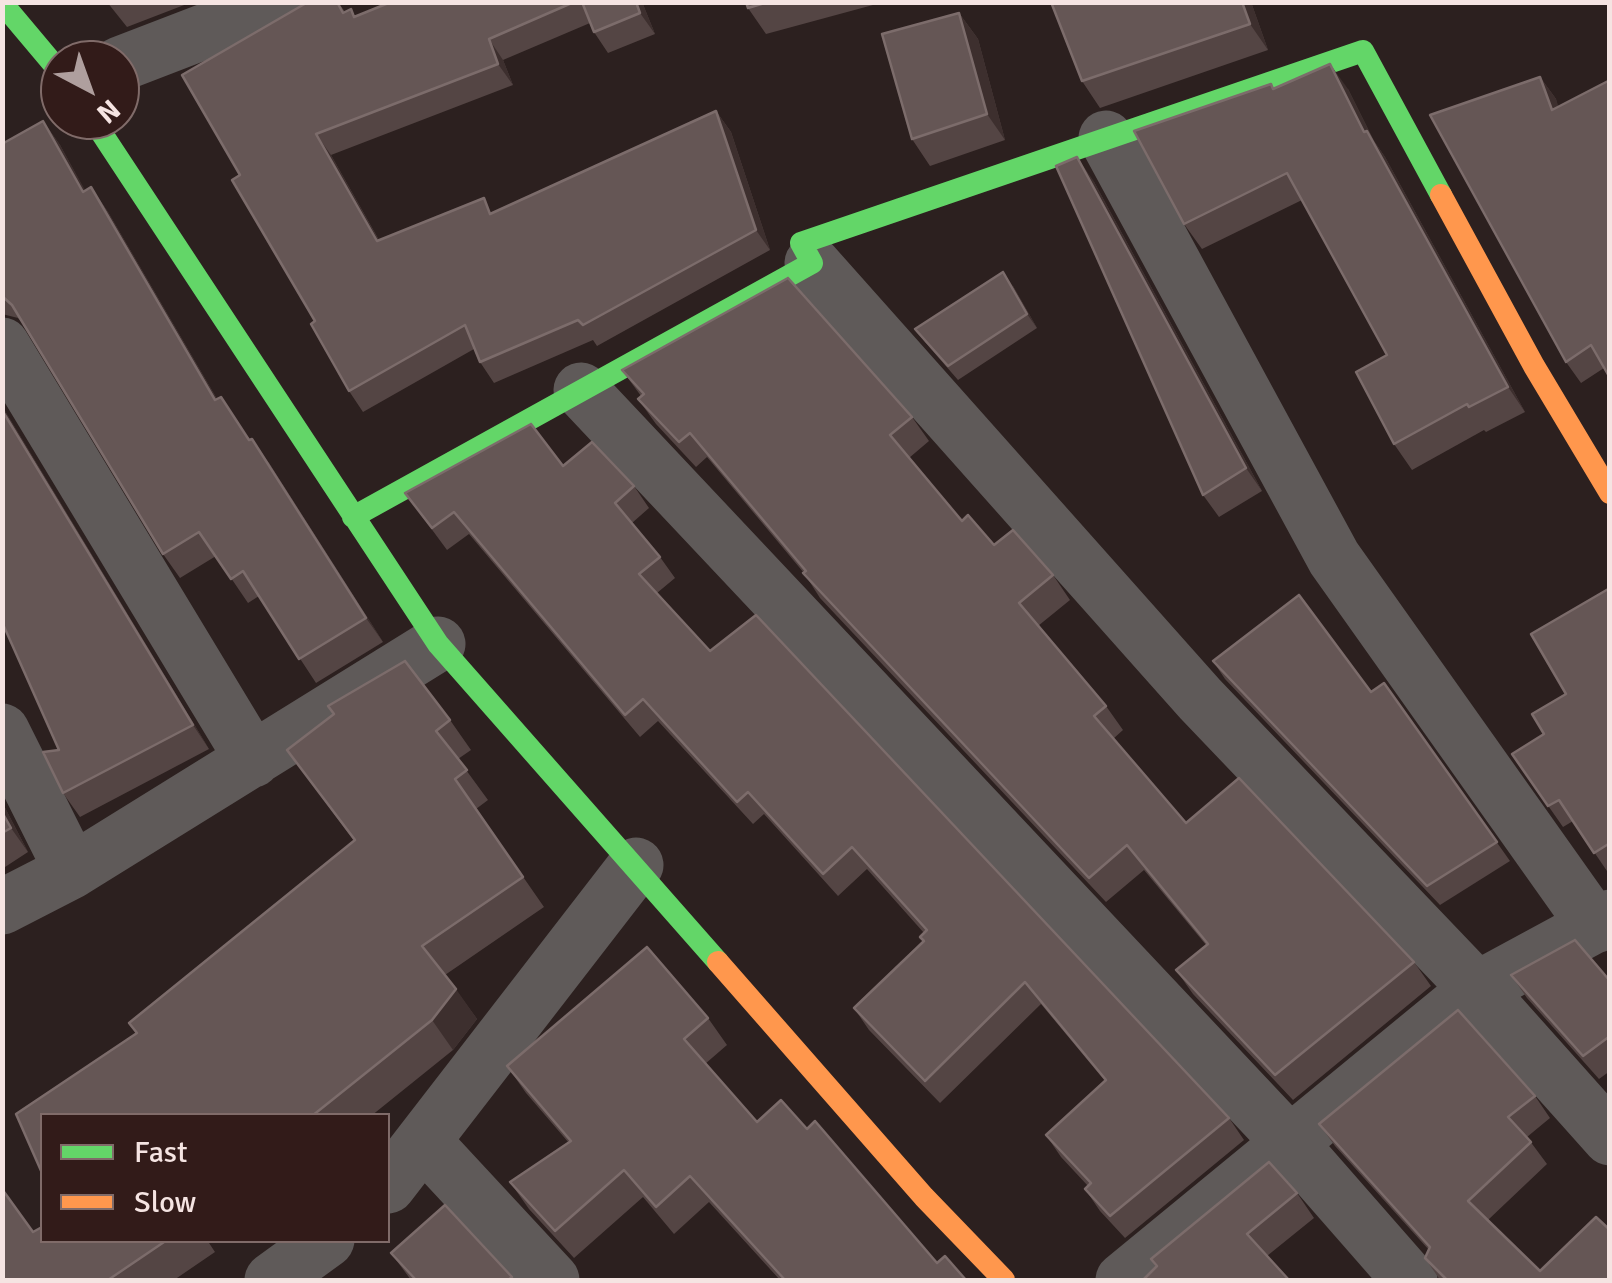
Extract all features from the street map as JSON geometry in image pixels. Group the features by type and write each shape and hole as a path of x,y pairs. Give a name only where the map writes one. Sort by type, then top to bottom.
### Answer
{"street":[{"path":"140,56 281,2"},
{"path":"2,3 40,48"},
{"path":"1610,493 1534,366 1363,50 801,243 812,263 1200,699 1477,989 1610,1138"},
{"path":"1106,138 1334,558 1602,922 1477,989 1123,1280"},
{"path":"106,140 438,644 924,1196 1004,1280"},
{"path":"353,517 812,263"},
{"path":"2,346 253,760"},
{"path":"581,390 1290,1143 1410,1280"},
{"path":"2,907 72,871 438,644"},
{"path":"2,731 72,871"},
{"path":"390,1183 636,865"},
{"path":"422,1141 552,1280"},
{"path":"272,1280 324,1243"}],"building":[{"path":"308,2 337,2 343,13 351,9 354,17 391,2 574,2 489,39 498,64 316,134 377,241 484,198 490,214 716,111 756,230 583,325 578,320 480,362 465,325 349,391 311,324 315,321 232,180 240,175 182,75"},
{"path":"582,2 636,2 640,13 594,32"},
{"path":"746,2 768,2 748,8"},
{"path":"1051,2 1242,2 1250,24 1082,81"},
{"path":"959,13 987,114 912,139 882,34"},
{"path":"1330,64 1364,132 1367,131 1508,387 1469,407 1467,404 1394,444 1356,372 1387,355 1287,173 1184,224 1134,131 1271,84 1273,89"},
{"path":"1540,77 1552,110 1610,80 1610,378 1591,345 1566,362 1430,115"},
{"path":"40,123 40,140 54,140 83,192 91,187 215,400 221,397 249,440 252,439 366,618 299,659 243,571 231,579 199,532 163,554 12,305 2,296 2,144"},
{"path":"1077,157 1246,468 1203,495 1056,166"},
{"path":"1003,272 1027,314 948,366 915,329"},
{"path":"788,278 912,417 890,435 962,521 968,515 994,545 1013,530 1053,575 1019,603 1106,706 1094,716 1186,823 1239,778 1414,962 1275,1075 1176,970 1208,944 1127,845 1089,878 803,573 806,571 690,433 679,442 638,399 644,394 622,370"},
{"path":"2,410 193,725 63,793 43,752 59,750 2,622"},
{"path":"531,424 563,466 592,442 634,486 615,503 660,557 639,574 710,651 756,615 1229,1118 1110,1216 1085,1189 1091,1183 1046,1135 1106,1080 1025,982 925,1081 854,1008 924,941 920,937 927,930 852,847 823,874 748,792 737,802 643,699 625,715 454,512 432,528 405,493"},
{"path":"1610,588 1610,843 1594,853 1559,800 1548,806 1512,754 1544,734 1532,714 1566,694 1531,634"},
{"path":"1299,595 1371,692 1384,683 1497,842 1427,886 1213,661"},
{"path":"405,661 450,720 436,731 467,770 455,779 523,877 422,946 456,989 432,1020 316,1113 40,1113 40,1168 16,1114 137,1033 129,1023 355,840 287,750 334,714 328,706"},
{"path":"2,812 11,828 2,833"},
{"path":"1575,940 1610,981 1610,1036 1583,1056 1511,975"},
{"path":"647,947 708,1018 684,1039 757,1122 781,1100 807,1129 815,1121 937,1263 945,1256 966,1280 785,1280 690,1176 656,1207 624,1170 555,1231 510,1182 571,1141 507,1066"},
{"path":"1458,1010 1535,1096 1508,1117 1531,1142 1468,1201 1540,1271 1596,1217 1610,1230 1610,1280 1447,1280 1425,1258 1430,1247 1319,1124"},
{"path":"1269,1162 1297,1193 1247,1234 1289,1280 1143,1280 1157,1266 1151,1259"},
{"path":"2,1189 33,1232 40,1228 40,1243 163,1243 108,1280 2,1280"},
{"path":"445,1205 512,1277 416,1280 391,1253"}],"traffic: fast":[{"path":"2,3 40,48"},
{"path":"353,517 812,263 801,243 1363,51 1441,195"},
{"path":"106,140 438,644 718,962"}],"traffic: slow":[{"path":"1441,195 1534,366 1610,493"},
{"path":"718,962 924,1197 1004,1280"}]}
